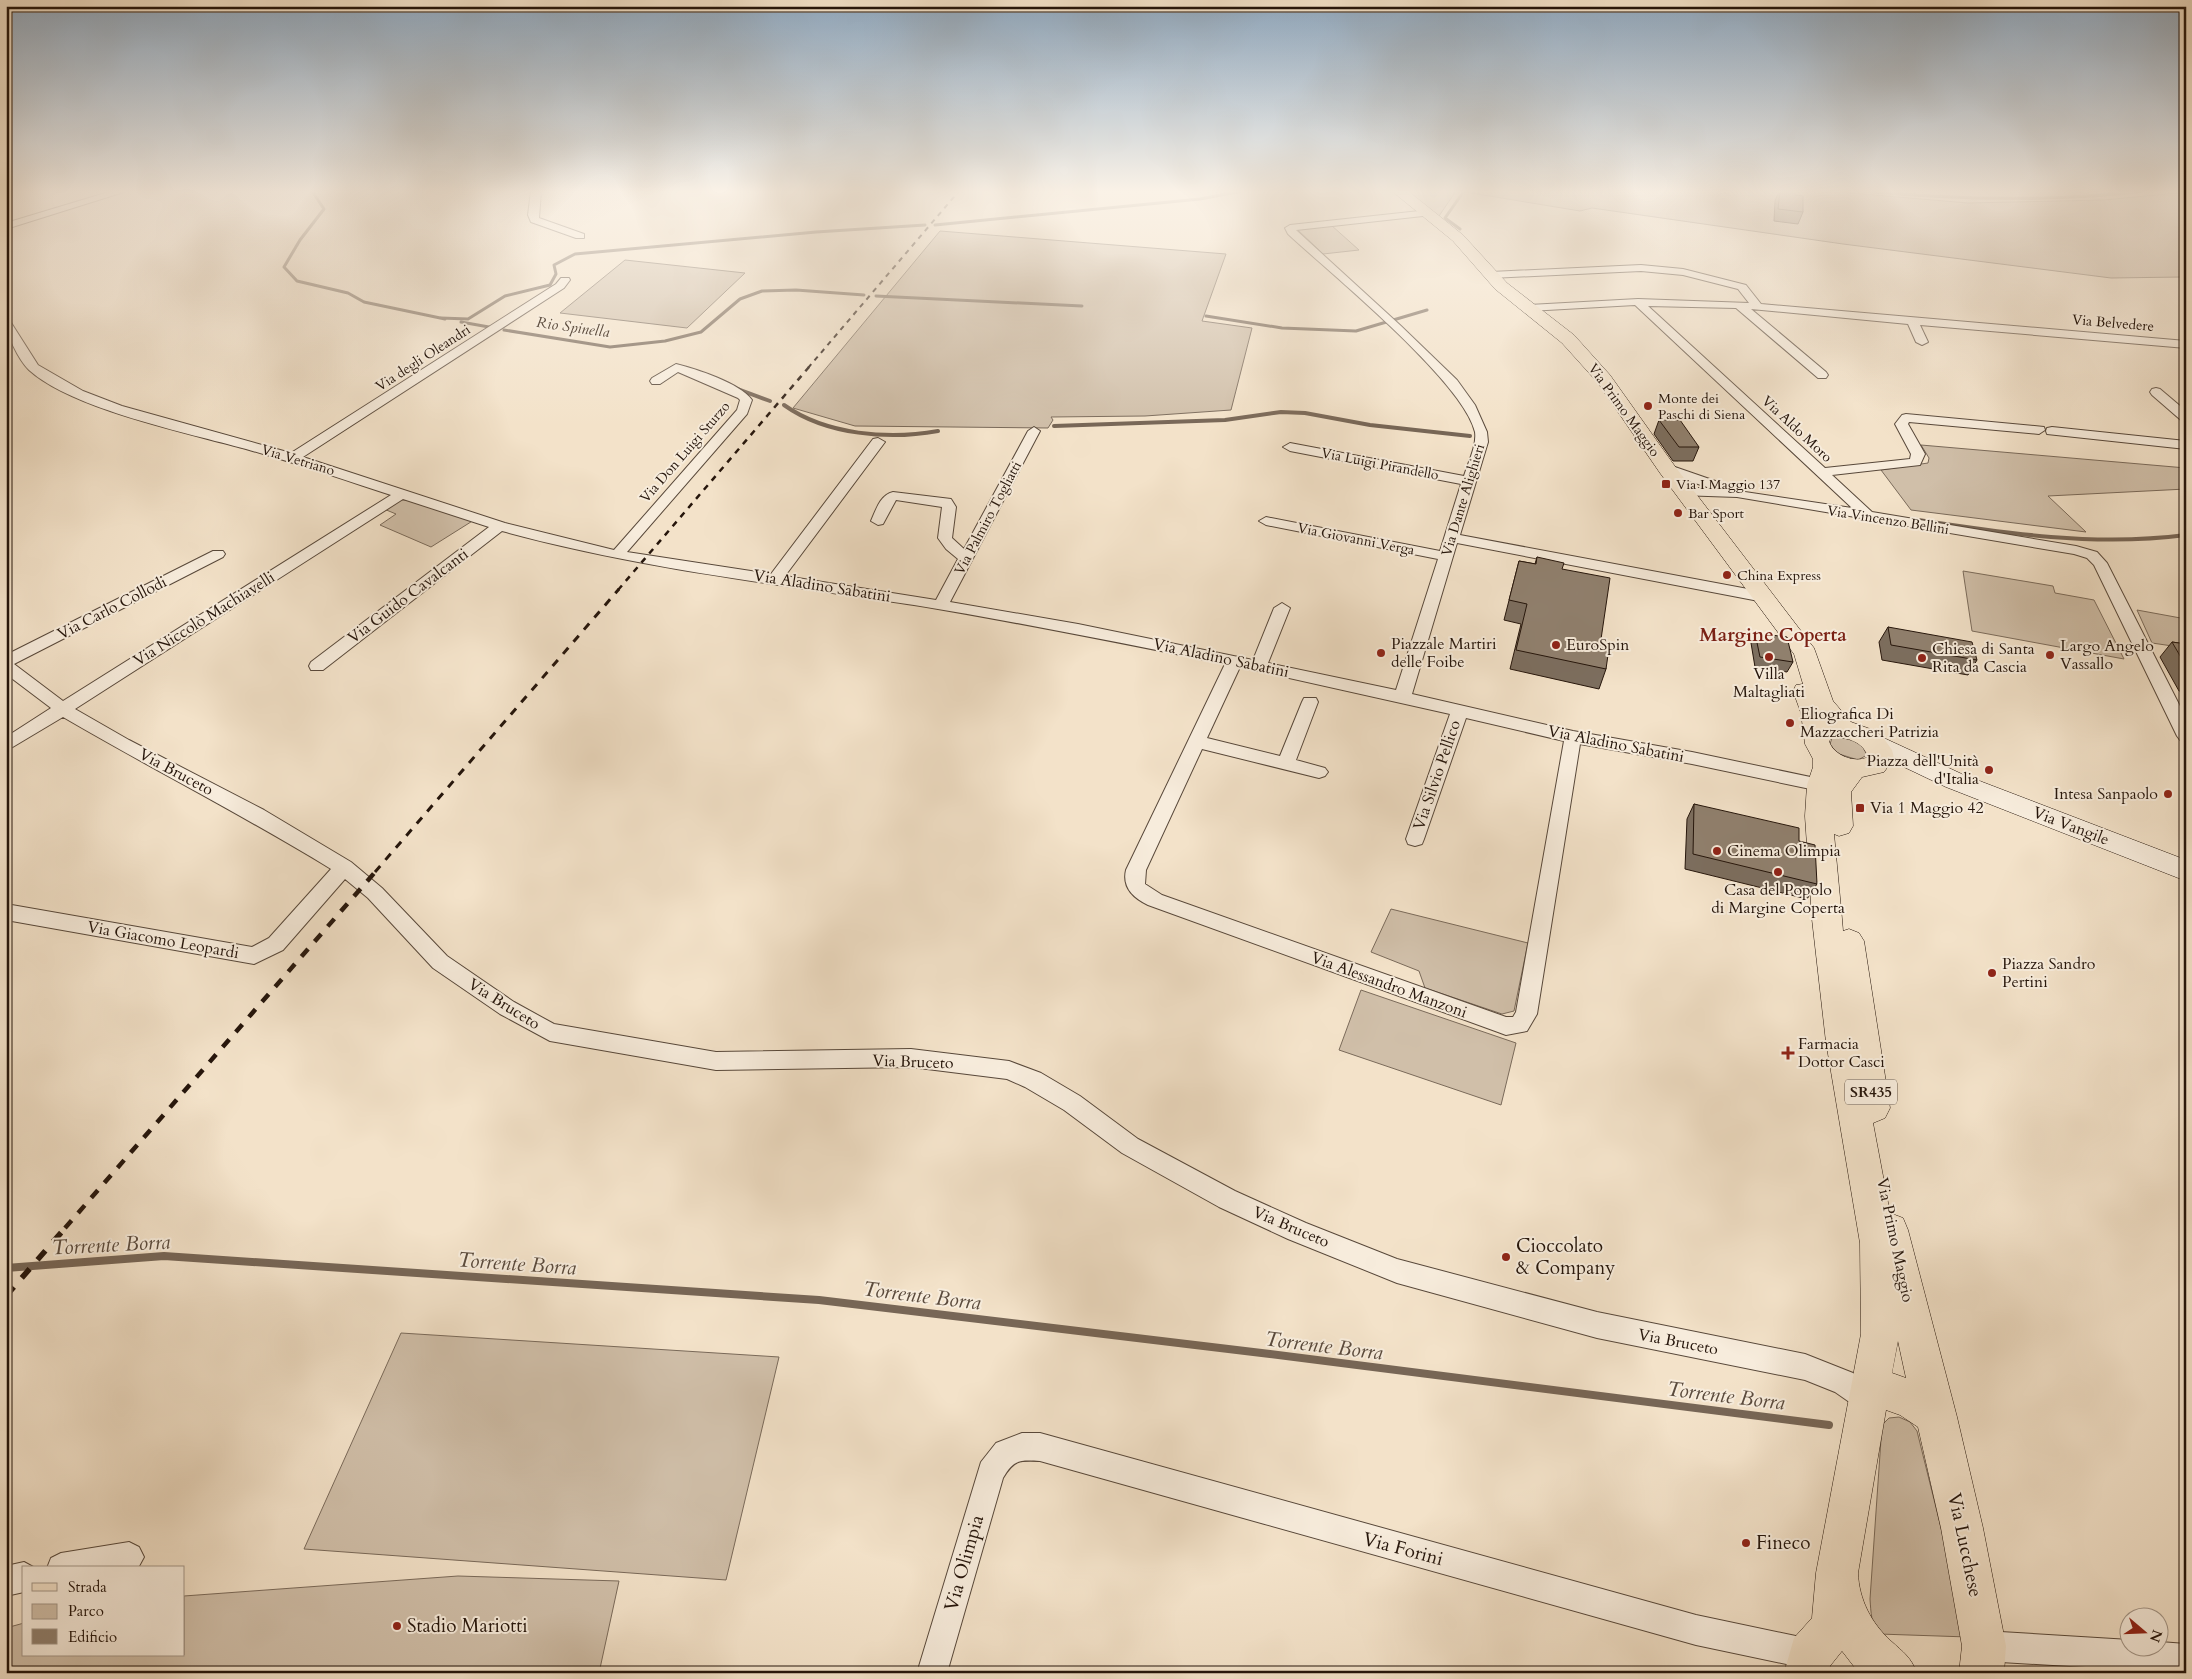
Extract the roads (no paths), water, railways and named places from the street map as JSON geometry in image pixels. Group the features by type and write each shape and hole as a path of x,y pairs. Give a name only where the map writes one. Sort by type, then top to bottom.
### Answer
{"main road":[{"name":"Via Primo Maggio","path":"1486,269 1508,292 1568,339 1593,366 1667,469 1808,657 1821,704 1842,728"},
{"name":"SR435","path":"1794,639 1793,652 1813,713 1821,759"},
{"path":"1862,768 1821,759 1828,729 1842,728 1857,732 1873,742"},
{"name":"SR435","path":"1862,768 1879,763 1881,758 1879,749 1873,742"},
{"name":"Via Primo Maggio","path":"1821,759 1819,816 1827,918 1842,1042 1878,1243 1881,1302 1880,1334 1869,1393"},
{"name":"Via Primo Maggio","path":"1862,768 1841,785 1837,800 1849,948 1873,1106 1883,1200 1937,1417"},
{"path":"1808,1664 1830,1632 1838,1593 1837,1573 1869,1393 1888,1390 1920,1403 1937,1417"},
{"name":"Via Lucchese","path":"1937,1417 1962,1528 1983,1659"},
{"path":"1838,1593 1854,1634 1881,1663 1895,1673"}],"street":[{"name":"Via Dante Alighieri","path":"1334,269 1453,382 1465,399 1481,432 1481,442 1470,481 1403,696"},
{"path":"1491,275 1613,269"},
{"path":"1656,269 1683,272 1742,287 1757,306"},
{"name":"Via degli Oleandri","path":"293,458 511,319 560,286 565,280"},
{"name":"Via Belvedere","path":"1528,308 1638,302 1757,306 2186,345"},
{"name":"Via Aldo Moro","path":"1638,302 1870,517"},
{"path":"1739,305 1822,375"},
{"path":"1912,320 1922,342"},
{"name":"Via Vetriano","path":"6,323 33,367 52,380 79,394 118,409 293,458 500,526 617,555"},
{"name":"Via Don Luigi Sturzo","path":"617,555 743,411 746,400 742,396 696,374 676,368 656,381"},
{"path":"2156,392 2186,418"},
{"path":"1821,472 1916,462 1918,454 1901,424 1906,418 2186,445"},
{"name":"Via Palmiro Togliatti","path":"941,605 1034,431"},
{"path":"775,579 878,442"},
{"name":"Via Luigi Pirandello","path":"1290,447 1470,481"},
{"path":"1667,469 1737,493"},
{"name":"Via Vincenzo Bellini","path":"1684,492 1737,493 1870,517 2076,550 2092,555 2100,563 2186,736"},
{"name":"Via Niccolò Machiavelli","path":"6,745 401,494"},
{"path":"878,521 887,501 893,496 946,502 949,507 945,538 951,546 967,559"},
{"name":"Via Giovanni Verga","path":"1266,522 1446,556"},
{"name":"Via Guido Cavalcanti","path":"316,666 500,526"},
{"path":"1451,538 1764,597"},
{"name":"Via Carlo Collodi","path":"6,662 218,554"},
{"name":"Via Aladino Sabatini","path":"617,555 941,605 1235,660 1403,696 1573,737 1707,761 1821,759"},
{"path":"1259,666 1282,608"},
{"name":"Via Alessandro Manzoni","path":"1235,660 1134,875 1134,882 1141,893 1491,1022 1513,1026 1523,1022 1526,1014 1573,737"},
{"name":"Via Bruceto","path":"6,666 63,709 123,744 257,815 344,867 376,893 399,921 440,962 507,1008 550,1032 716,1061 911,1058 1009,1070 1034,1080 1072,1103 1130,1146 1227,1199 1297,1231 1397,1271 1597,1325 1805,1367 1869,1393"},
{"path":"1286,764 1310,702"},
{"name":"Via Silvio Pellico","path":"1414,839 1460,710"},
{"path":"1196,742 1319,772"},
{"path":"1873,742 1955,781"},
{"path":"1862,768 1924,774 1955,781"},
{"name":"Via Vangile","path":"1955,781 2186,871"},
{"name":"Via Giacomo Leopardi","path":"6,912 254,956 276,944 344,867"},
{"name":"Via Forini","path":"1000,1454 1017,1445 1040,1447 1696,1630 1808,1664"},
{"name":"Via Olimpia","path":"932,1673 991,1472 1000,1454"},
{"path":"73,1566 129,1557"},
{"path":"6,1581 22,1577"},
{"path":"1983,1659 2186,1659"}],"waterway":[{"path":"286,269 297,281 348,293 364,302 445,319"},
{"path":"441,318 468,319 505,296 550,285 556,274 555,269"},
{"name":"Rio Spinella","path":"504,330 610,347 665,341 701,332 740,299 762,291 796,290 864,295"},
{"name":"Rio Spinella","path":"876,296 1082,306"},
{"name":"Rio Spinella","path":"1206,316 1282,328 1356,331 1427,310"},
{"path":"461,322 489,327"},
{"path":"735,388 770,401"},
{"path":"784,405 819,423 858,433 899,435 938,431"},
{"path":"1054,426 1225,420 1281,412 1305,413 1370,425 1470,436"},
{"path":"1912,519 2049,537 2083,539 2117,540 2186,535"},
{"name":"Torrente Borra","path":"6,1268 164,1256 819,1300 1270,1354 1829,1425"}],"railway":[{"path":"808,368 892,269"},
{"path":"618,590 809,367"},
{"path":"375,872 619,589"},
{"path":"65,1228 376,871"},
{"path":"6,1296 66,1227"}],"place":[{"name":"Monte dei Paschi di Siena","path":"1648,406"},
{"name":"Via I Maggio 137","path":"1666,484"},
{"name":"Bar Sport","path":"1678,513"},
{"name":"China Express","path":"1727,575"},
{"name":"EuroSpin","path":"1556,645"},
{"name":"Piazzale Martiri delle Foibe","path":"1381,653"},
{"name":"Largo Angelo Vassallo","path":"2050,655"},
{"name":"Villa Maltagliati","path":"1769,657"},
{"name":"Chiesa di Santa Rita da Cascia","path":"1922,658"},
{"name":"Eliografica Di Mazzaccheri Patrizia","path":"1790,723"},
{"name":"Piazza dell'Unità d'Italia","path":"1989,770"},
{"name":"Intesa Sanpaolo","path":"2168,794"},
{"name":"Via 1 Maggio 42","path":"1860,808"},
{"name":"Cinema Olimpia","path":"1717,851"},
{"name":"Casa del Popolo di Margine Coperta","path":"1778,872"},
{"name":"Piazza Sandro Pertini","path":"1992,973"},
{"name":"Farmacia Dottor Casci","path":"1788,1053"},
{"name":"Cioccolato & Company","path":"1506,1257"},
{"name":"Fineco","path":"1746,1543"},
{"name":"Stadio Mariotti","path":"397,1626"}],"district":[{"name":"Margine Coperta","path":"1773,635"}]}
